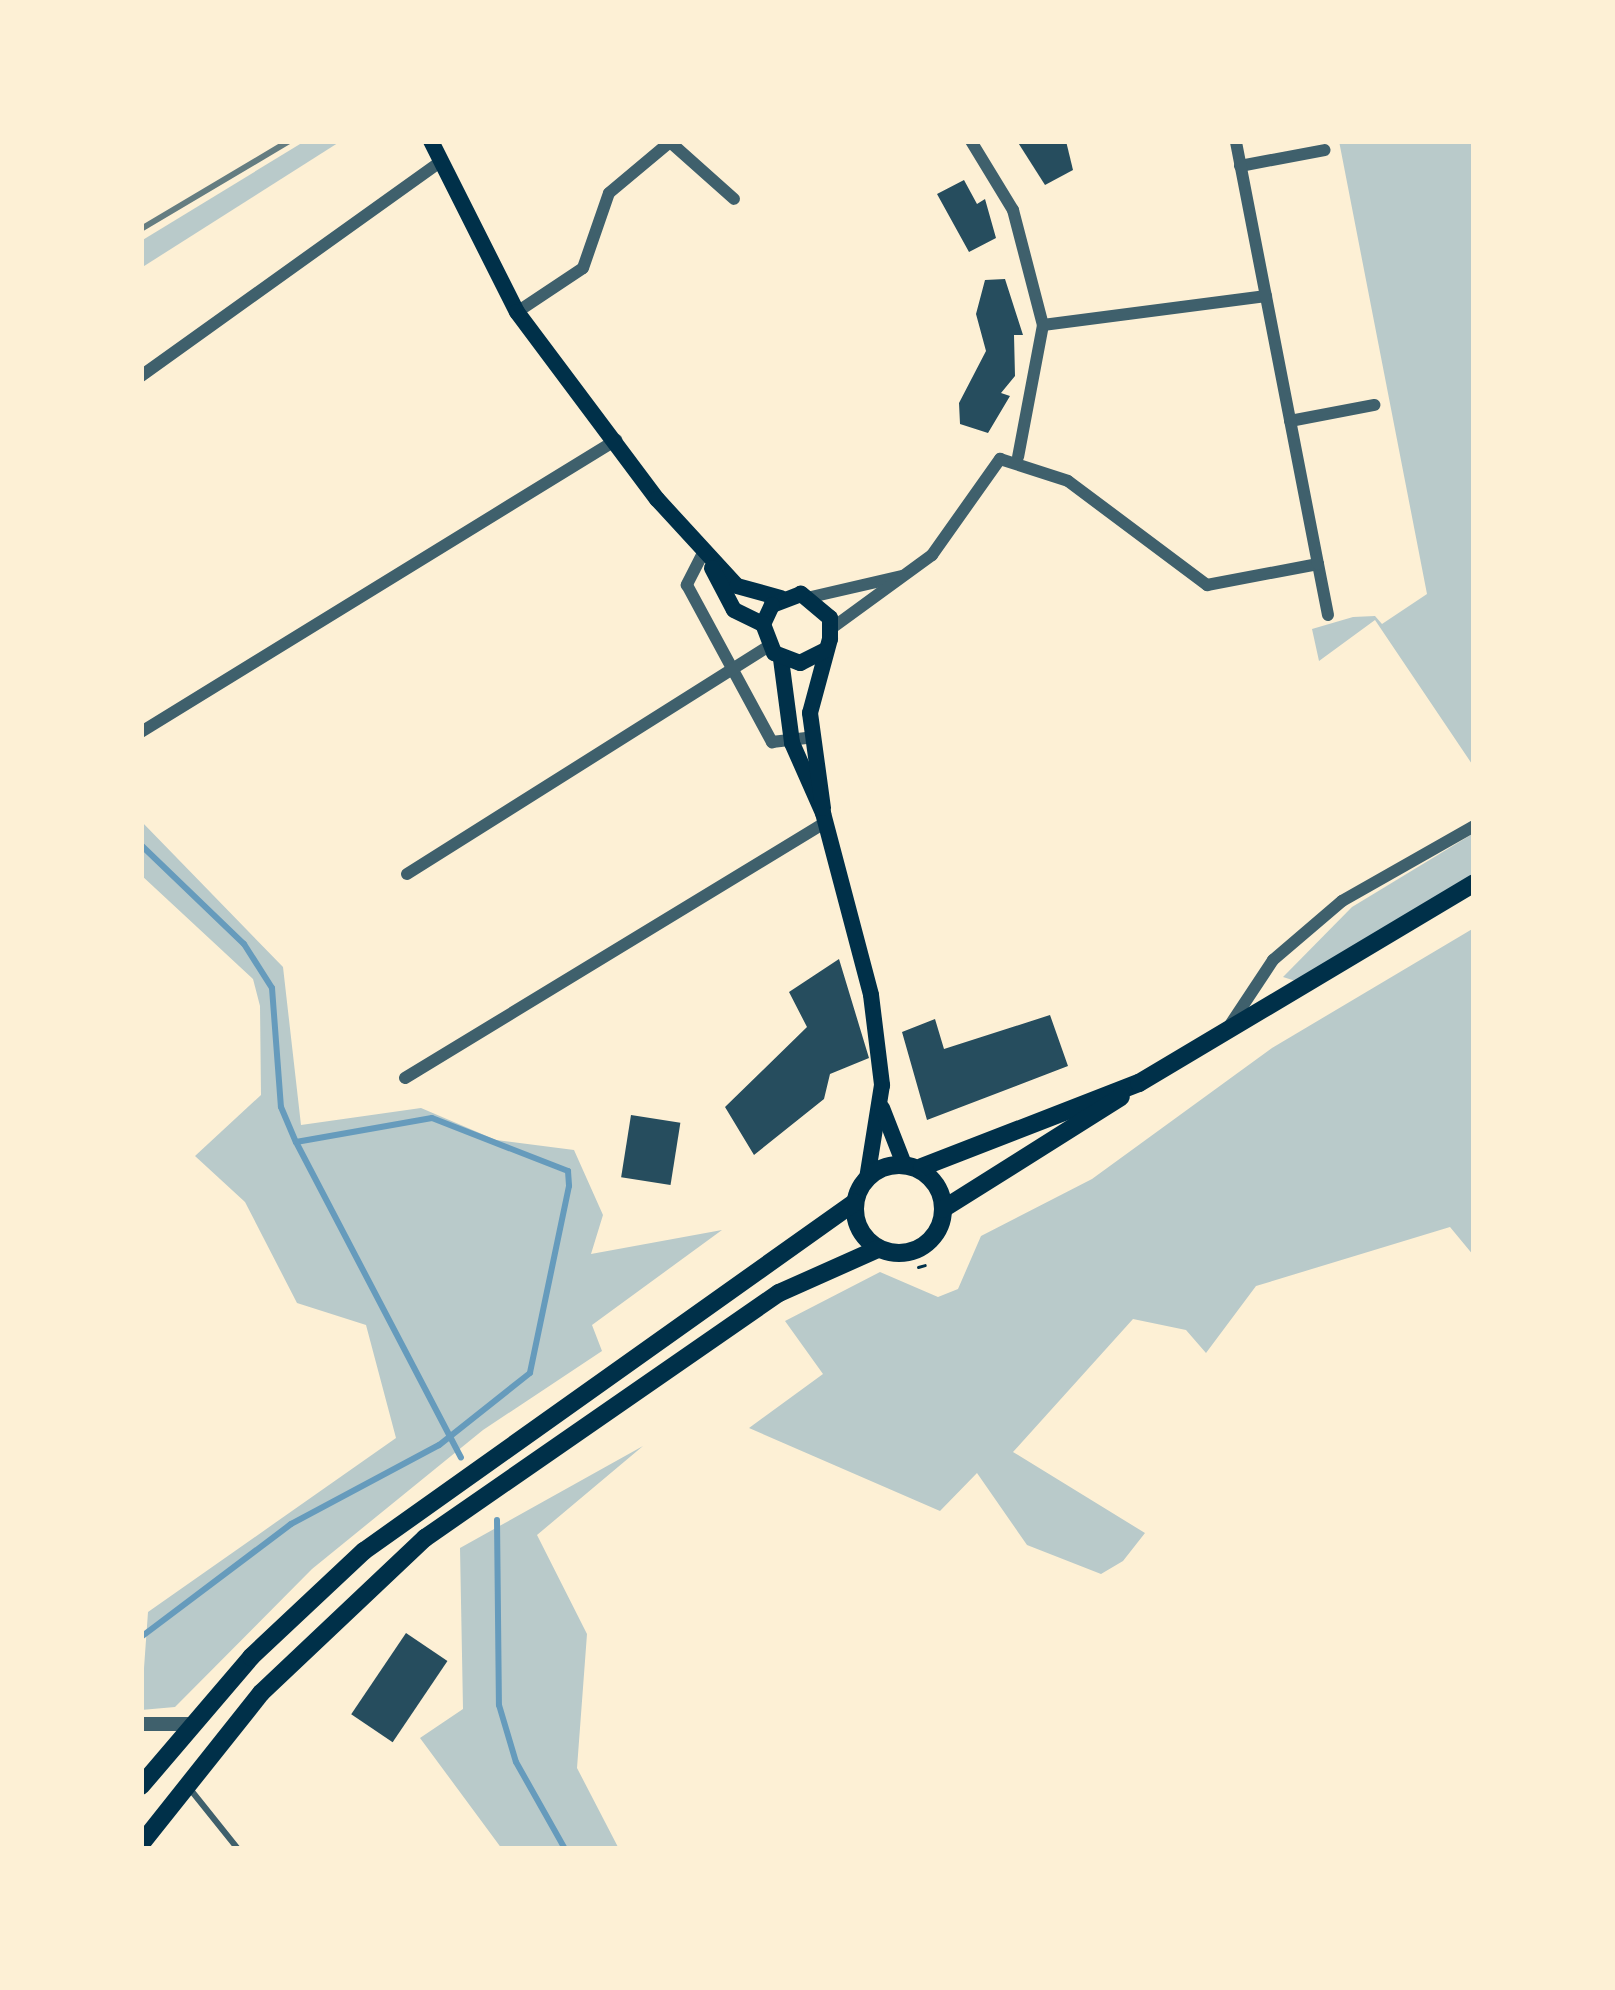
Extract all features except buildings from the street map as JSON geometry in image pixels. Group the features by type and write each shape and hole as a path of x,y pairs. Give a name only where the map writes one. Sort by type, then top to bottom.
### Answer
{"main road":[{"path":"431,141 517,312 706,557 734,610 764,624 775,653 792,742 825,817"},
{"path":"141,1786 190,1724 296,1613 434,1495 855,1202 867,1179 880,1102 872,995 825,817 815,737 832,628 811,597 757,597 706,557"},
{"path":"764,624 781,598"},
{"path":"775,653 825,650"},
{"path":"145,1835 183,1783 318,1634 491,1487 779,1293 878,1249 921,1247 943,1209 1139,1083 1474,883"},
{"path":"867,1179 1139,1083"},
{"path":"880,1102 913,1166 943,1209"},
{"path":"855,1202 878,1249"}],"street":[{"path":"517,312 583,268 609,193 669,141 734,199"},
{"path":"970,141 1013,210 1043,325 1018,457"},
{"path":"1236,141 1328,615"},
{"path":"1240,166 1325,150"},
{"path":"141,376 440,162"},
{"path":"1043,325 1266,296"},
{"path":"1290,421 1374,405"},
{"path":"141,732 616,440"},
{"path":"832,628 914,572 1000,459 1018,457 1068,481 1208,585 1318,564"},
{"path":"706,557 687,584 772,742 815,737"},
{"path":"811,597 914,572"},
{"path":"407,874 735,670 775,653"},
{"path":"405,1078 825,817"},
{"path":"1228,1032 1249,987 1303,933 1474,826"},
{"path":"142,1724 190,1724"}],"lane":[{"path":"183,1783 238,1849"}],"path":[{"path":"918,1267 925,1265"}],"shaded area":[{"path":"305,141 341,141 141,268 141,241"},
{"path":"1339,141 1474,141 1474,767 1375,620 1319,661 1312,629 1353,617 1375,616 1382,624 1427,594"},
{"path":"141,821 283,967 301,1125 421,1108 496,1140 574,1150 603,1215 591,1254 722,1230 592,1325 602,1351 483,1430 312,1569 175,1707 141,1710 148,1612 396,1438 366,1325 297,1303 245,1202 195,1156 261,1095 260,1006 253,979 141,875"},
{"path":"1474,833 1474,877 1302,983 1283,977 1352,907"},
{"path":"1474,928 1474,1256 1450,1227 1256,1286 1206,1353 1186,1330 1133,1319 1013,1452 1145,1533 1123,1561 1101,1574 1027,1545 977,1473 940,1511 749,1428 823,1374 785,1321 880,1272 938,1297 958,1289 981,1236 1092,1179 1272,1048"},
{"path":"643,1446 537,1535 587,1634 577,1768 619,1849 502,1849 420,1738 463,1709 460,1548"}],"waterway":[{"path":"141,845 244,944 272,988 281,1107 296,1142 432,1118 568,1171 569,1186 530,1373 439,1445 291,1524 141,1637"},
{"path":"296,1142 461,1457"},
{"path":"497,1520 499,1705 516,1762 565,1849"}],"railway":[{"path":"141,229 289,141"}]}
